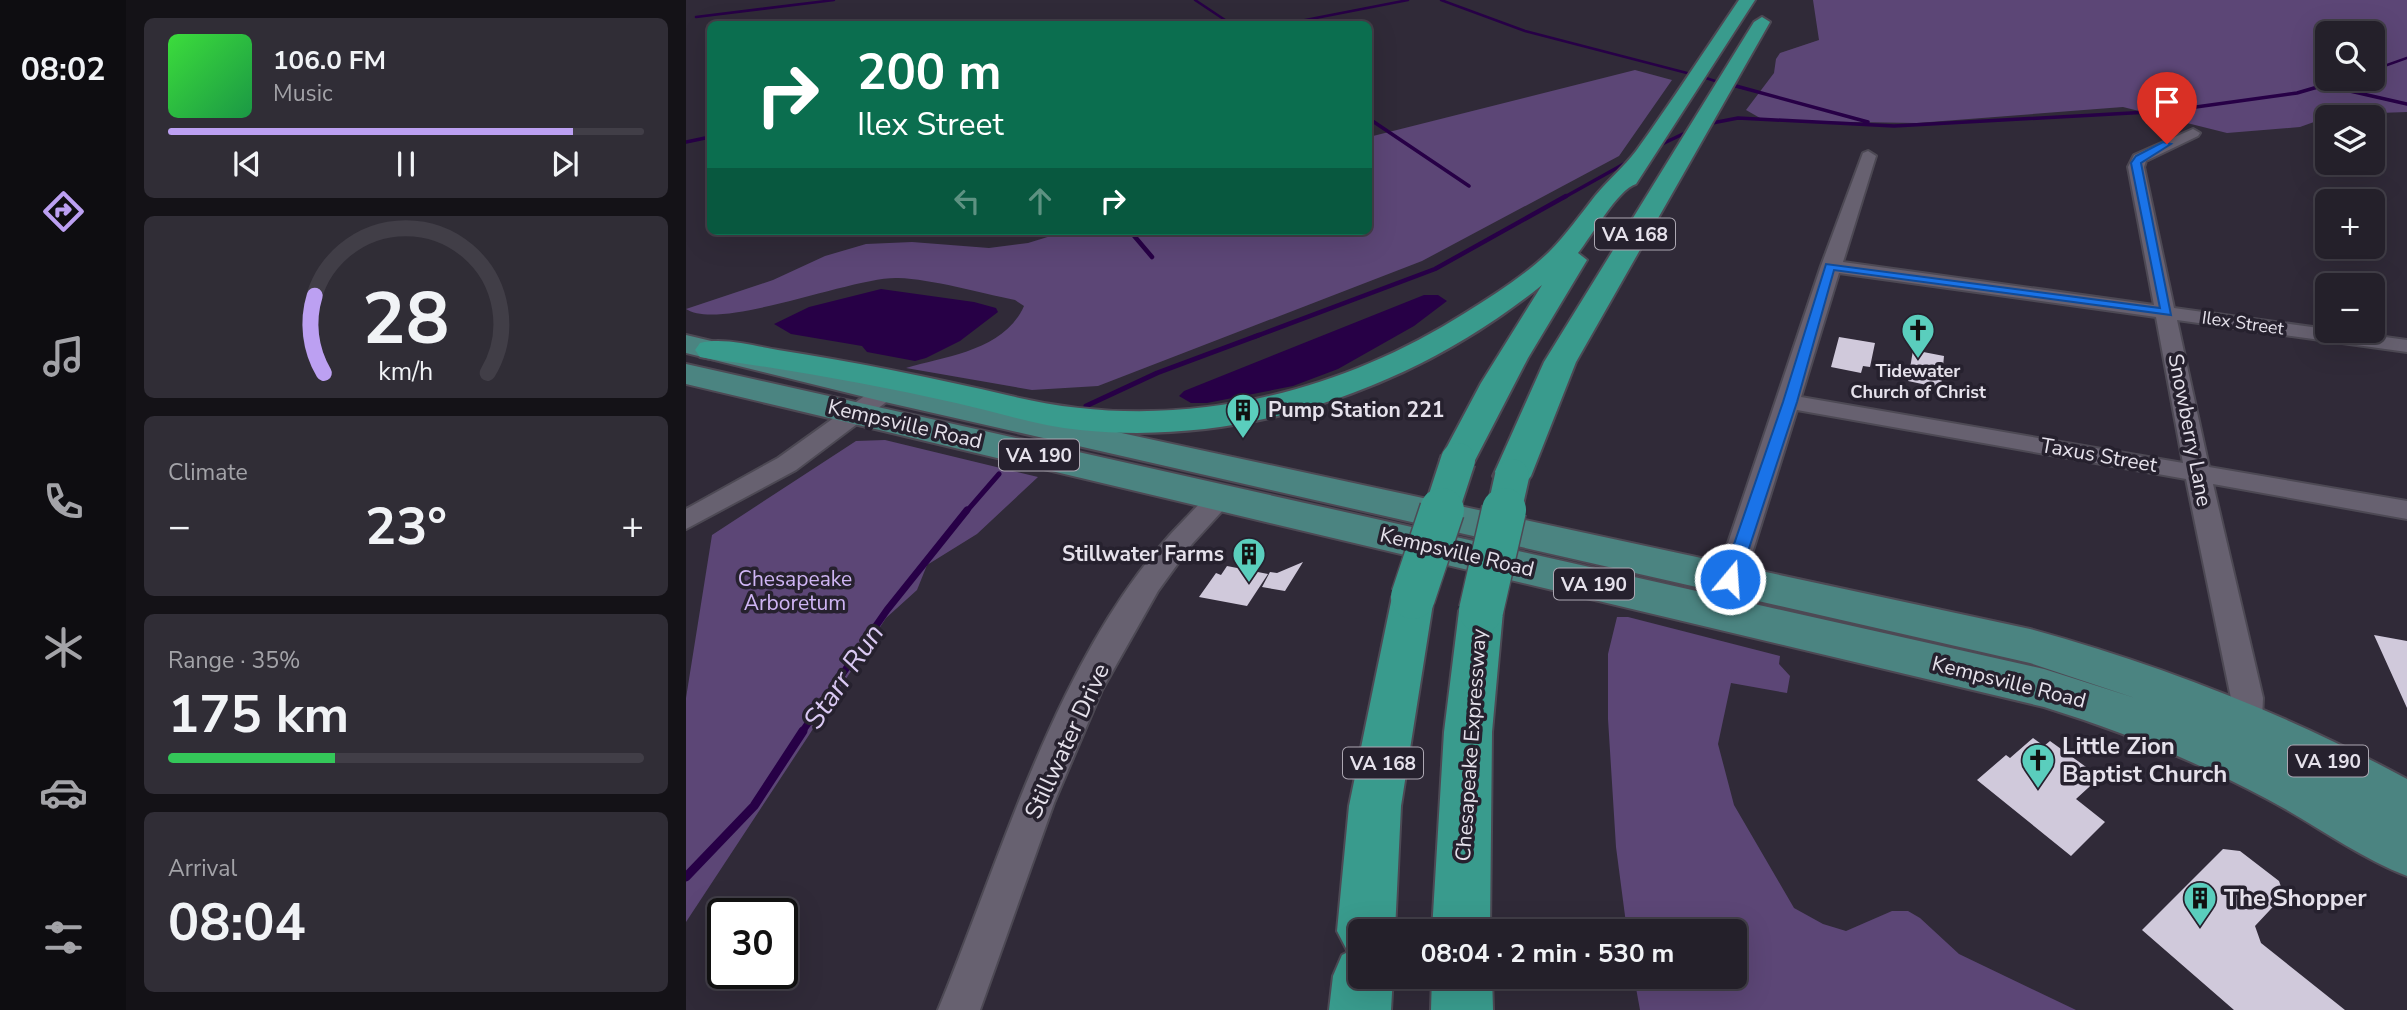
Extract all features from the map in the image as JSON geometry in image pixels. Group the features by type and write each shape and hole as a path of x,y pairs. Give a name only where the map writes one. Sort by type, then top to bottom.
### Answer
{"highway":[{"name":"VA 168","path":"1367,919 1376,806 1413,597 1458,460 1486,400 1520,341 1747,0"},
{"name":"Chesapeake Expressway","path":"1461,919 1468,732 1481,611 1512,476 1560,362 1774,0"},
{"path":"698,347 799,361 1078,420 1142,424 1260,410 1340,387 1369,375 1483,315 1560,256 1642,158"},
{"path":"1360,1010 1362,989"},
{"path":"1462,989 1462,1010"}],"main road":[{"name":"Kempsville Road","path":"698,347 886,392 2068,656 2133,676 2243,741 2340,810 2407,851"},
{"name":"Kempsville Road","path":"686,374 2044,688 2148,720 2243,741 2407,805"},
{"path":"1221,498 1236,491 1253,489 1347,506 1368,507 1384,503"}],"street":[{"name":"Snowberry Lane","path":"2193,133 2150,152 2136,163 2222,595 2247,698 2243,741"},
{"path":"1730,579 1790,402 1830,266 1868,156"},
{"name":"Ilex Street","path":"1830,266 2407,346"},
{"path":"686,520 787,464 886,392"},
{"name":"Taxus Street","path":"1790,402 2407,510"},
{"name":"Stillwater Drive","path":"959,1010 1020,846 1078,708 1142,591 1196,520 1221,498"}],"green space":[{"path":"1813,0 2407,0 2407,112 2385,113 2385,105 2315,105 2315,122 2300,127 2227,133 2123,107 1917,123 1787,121 1760,118 1746,110 1774,73 1776,59 1780,53 1819,40"},
{"path":"1635,70 1672,80 1619,156 1422,261 1098,386 1032,390 906,368 956,355 988,342 1003,333 1015,321 1024,306 1015,300 941,284 898,278 851,285 727,314 703,314 686,309 773,280 825,256 866,244 912,242 989,248 1028,243 1054,235 1372,235 1372,136"},
{"name":"Chesapeake Arboretum","path":"885,440 1038,477 977,534 927,565 917,590 886,618 686,922 686,698 712,535 856,441"},
{"path":"1617,617 1628,617 1780,656 1779,664 1790,676 1787,693 1731,683 1718,744 1734,805 1794,908 1823,924 1846,931 1892,911 1908,911 1920,918 1959,954 2076,1010 1640,1010 1636,989 1747,989 1747,919 1625,919 1616,847 1608,719 1608,654"}],"shaded area":[{"path":"881,289 974,302 996,308 998,312 960,341 915,361 867,352 862,346 791,334 774,324 809,307"},
{"path":"1424,295 1438,295 1447,301 1414,326 1338,369 1293,386 1207,403 1191,403 1179,396 1184,391"}],"building":[{"path":"1839,337 1875,343 1870,367 1863,366 1861,373 1831,367"},
{"path":"1913,350 1944,356 1941,388 1908,381"},
{"path":"1303,562 1285,591 1262,587 1270,572 1277,573"},
{"name":"Stillwater Farms","path":"1227,566 1268,574 1247,606 1199,597 1216,573 1221,575"},
{"path":"2374,635 2407,641 2407,708"},
{"name":"Little Zion Baptist Church","path":"2033,738 2044,746 2050,741 2100,777 2076,799 2105,822 2071,856 1977,780 2006,755 2010,758"},
{"name":"The Shopper","path":"2223,849 2240,851 2279,881 2284,895 2255,926 2261,943 2345,1010 2234,1010 2142,930"}],"waterway":[{"path":"696,17 834,0"},
{"path":"1195,0 1226,21"},
{"path":"1300,21 1408,0"},
{"path":"1441,0 1525,31 1687,73"},
{"path":"2385,66 2407,58"},
{"path":"1706,78 1715,81"},
{"path":"1735,86 1743,88"},
{"path":"1736,86 1868,122"},
{"path":"1707,124 1738,118 1894,126 2167,111 2297,93 2315,88"},
{"path":"2350,91 2407,104"},
{"path":"1372,121 1469,186"},
{"path":"1662,144 1683,134"},
{"path":"686,142 707,138"},
{"path":"1563,198 1631,160"},
{"path":"1254,337 1435,269 1566,196"},
{"path":"1133,235 1152,257"},
{"path":"1086,406 1157,373 1259,335"},
{"name":"Starr Run","path":"966,512 999,474"},
{"name":"Starr Run","path":"802,732 887,610 967,510"},
{"name":"Starr Run","path":"686,877 754,806 803,731"}],"place":[{"name":"Tidewater Church of Christ","path":"1918,360"},
{"name":"Pump Station 221","path":"1243,440"},
{"name":"Stillwater Farms","path":"1249,584"},
{"name":"Little Zion Baptist Church","path":"2038,790"},
{"name":"The Shopper","path":"2200,928"}],"route":[{"path":"1730,579 1790,402 1830,266 2167,313 2136,167 2139,158 2167,144"}]}
